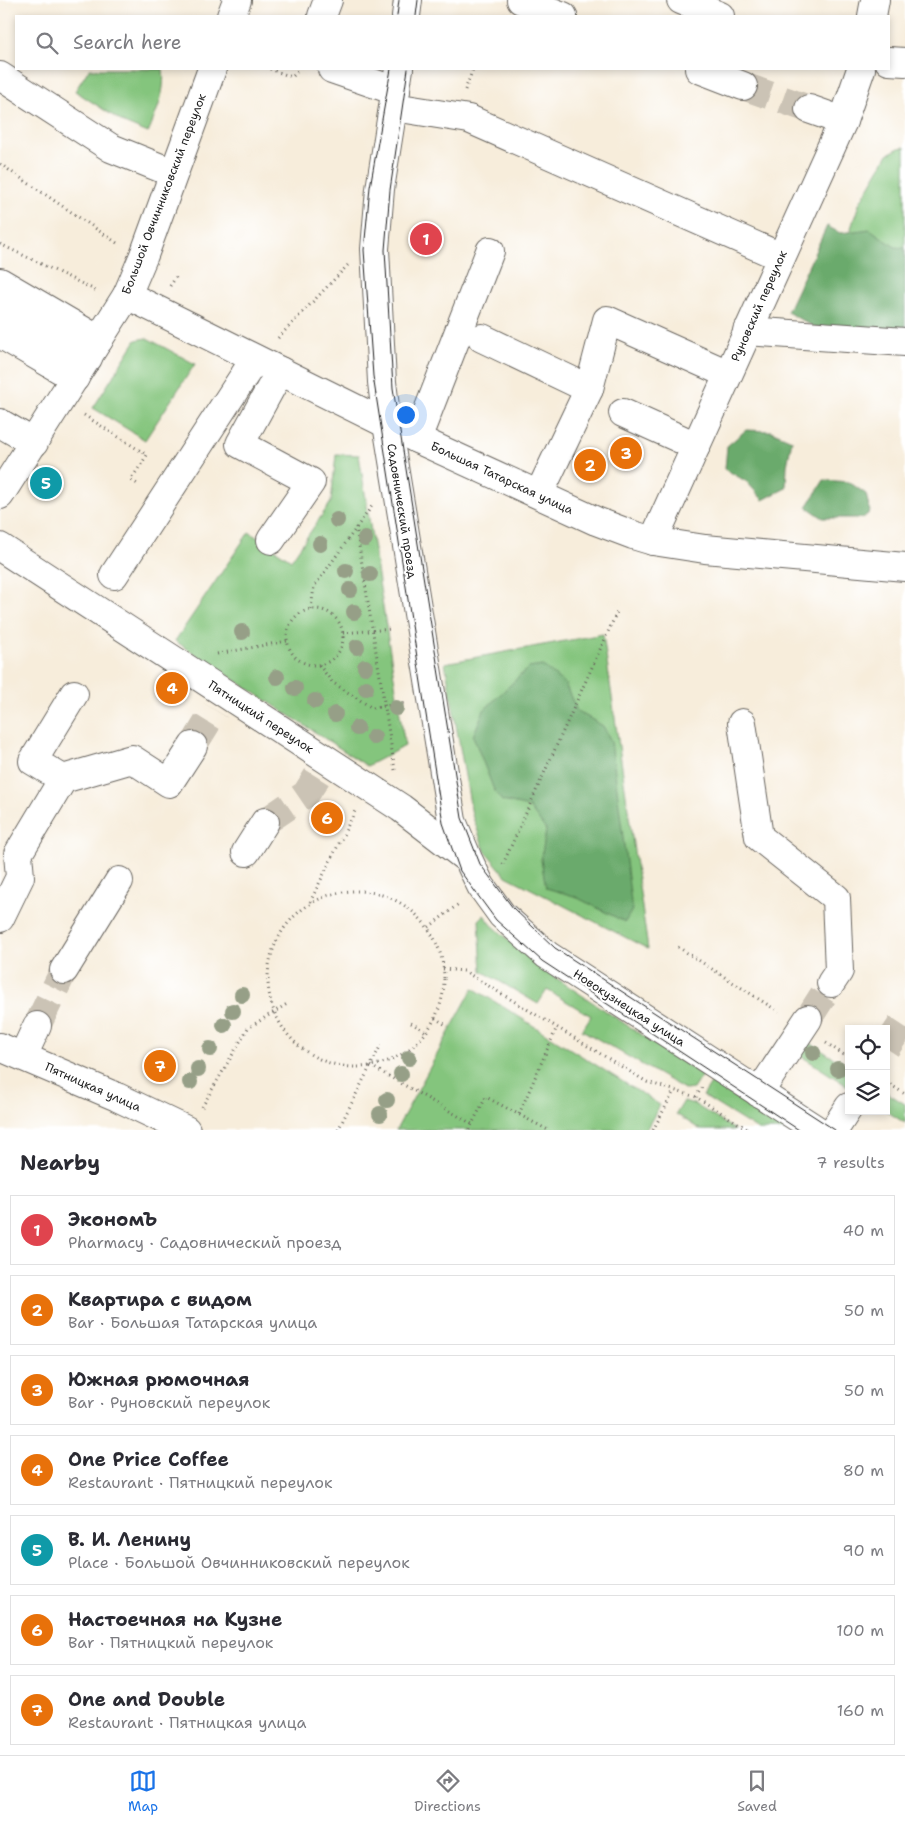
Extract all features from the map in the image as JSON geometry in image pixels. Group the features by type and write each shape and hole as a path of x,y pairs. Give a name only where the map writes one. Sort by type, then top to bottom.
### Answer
{"street":[{"path":"231,15 237,0"},
{"path":"322,15 328,0"},
{"path":"406,15 408,0"},
{"path":"521,0 560,15"},
{"path":"680,0 718,15"},
{"path":"872,15 875,0"},
{"path":"890,61 905,62"},
{"name":"Большой Овчинниковский переулок","path":"0,495 127,295 212,70"},
{"path":"335,70 396,89 469,118 781,257"},
{"name":"Руновский переулок","path":"653,541 842,121 861,70"},
{"path":"0,76 110,148 174,173"},
{"name":"Садовнический проезд","path":"396,89 380,189 375,250 382,382 452,821 468,859"},
{"path":"808,109 842,121"},
{"path":"417,439 490,251"},
{"path":"0,282 87,359"},
{"name":"Большая Татарская улица","path":"127,295 417,439 610,526 653,541 705,549 905,566"},
{"path":"0,306 87,359"},
{"path":"539,494 589,389 607,320 728,374"},
{"path":"747,332 905,342"},
{"path":"0,334 87,359"},
{"path":"482,338 589,389"},
{"path":"114,575 255,359"},
{"path":"271,540 311,482 240,444 280,371"},
{"path":"623,413 696,446"},
{"path":"0,423 34,443"},
{"name":"Пятницкий переулок","path":"0,548 177,662 221,702 323,767 367,786 401,808 468,859"},
{"path":"63,779 33,761 74,694"},
{"path":"742,723 759,837 836,898 839,971 831,983"},
{"path":"0,918 20,878 18,854 63,779 132,759 169,783 193,746"},
{"path":"246,852 265,822"},
{"name":"Новокузнецкая улица","path":"468,859 482,886 502,915 547,955 760,1093 810,1128"},
{"path":"64,970 119,881"},
{"path":"760,1093 805,1023"},
{"path":"12,1051 37,1026"},
{"name":"Пятницкая улица","path":"12,1051 178,1122"},
{"path":"834,1130 845,1113"}],"path":[{"path":"273,70 292,77 299,70"},
{"path":"0,164 120,245"},
{"path":"0,244 100,292"},
{"path":"276,341 348,265"},
{"path":"169,288 178,274"},
{"path":"81,413 147,455 131,480 164,501"},
{"path":"311,609 314,587 374,502"},
{"path":"356,527 401,808"},
{"path":"311,609 328,612 335,617 343,633 343,642 334,657 328,662 319,665 310,665 302,662 290,650 287,641 290,624 295,617 311,609"},
{"path":"499,872 617,612"},
{"path":"343,633 395,629"},
{"path":"177,662 287,641"},
{"path":"319,665 332,682 372,708 406,703"},
{"path":"310,903 367,786"},
{"path":"342,891 376,892 406,905 429,928 442,956 444,988 435,1018 414,1046 393,1059 370,1066 350,1067 331,1064 313,1056 296,1044 283,1029 274,1012 268,988 269,963 276,939 290,919 310,903 342,891"},
{"path":"429,928 468,897"},
{"path":"678,947 805,1023 845,1055"},
{"path":"443,969 464,971 647,1082 696,1097 749,1130"},
{"path":"178,1122 248,1028 287,1004"},
{"path":"435,1018 446,1024"},
{"path":"411,1022 426,1032"},
{"path":"519,1114 557,1028"},
{"path":"338,1130 381,1045"},
{"path":"370,1066 472,1124"},
{"path":"890,1085 905,1094"},
{"path":"653,1130 674,1091"},
{"path":"469,1130 486,1097 548,1130"}],"green space":[{"path":"88,70 163,70 162,94 148,133 124,123 75,91"},
{"path":"905,147 905,257 856,246 851,228 859,204 888,154"},
{"path":"827,226 840,233 870,229 895,247 905,248 905,333 814,327 787,312"},
{"path":"147,338 195,364 145,440 93,408 136,340"},
{"path":"746,430 771,431 792,440 787,466 786,488 763,500 747,482 725,469 727,446"},
{"path":"336,454 359,455 405,746 367,766 175,641 249,532 291,560 331,502"},
{"path":"824,480 849,482 866,494 870,512 863,518 823,518 807,507"},
{"path":"603,634 648,949 506,876 485,851 472,815 445,663"},
{"path":"543,666 565,684 577,711 603,726 611,741 632,910 625,922 574,896 546,888 541,860 546,830 529,807 502,801 494,790 473,736 484,710 528,668"},
{"path":"484,915 492,925 538,966 702,1075 693,1089 686,1090 582,1030 591,1016 547,990 538,1004 482,971 479,920"},
{"path":"473,988 660,1105 646,1130 396,1130"},
{"path":"804,1039 845,1065 845,1084 795,1052"},
{"path":"712,1082 787,1130 758,1130 703,1096"},
{"path":"890,1095 905,1104 905,1123 890,1114"},
{"path":"684,1101 694,1104 735,1130 701,1130 676,1114"}],"tunnel":[{"path":"743,86 809,109"},
{"path":"193,746 215,710"},
{"path":"265,822 306,794 318,775"},
{"path":"37,1026 64,970"},
{"path":"808,1019 831,983"},
{"path":"890,1042 905,1019"}],"tram line":[{"path":"397,15 399,0"},
{"path":"416,15 418,0"},
{"path":"391,70 370,187 364,250 373,376 443,823 460,871 496,920 542,961 799,1130"},
{"path":"408,70 390,190 385,250 393,388 462,818 480,864 513,908 555,948 835,1130"}],"place":[{"name":"ЭкономЪ","path":"426,239"},
{"name":"Южная рюмочная","path":"626,453"},
{"name":"Квартира с видом","path":"590,465"},
{"name":"В. И. Ленину","path":"46,483"},
{"name":"One Price Coffee","path":"172,688"},
{"name":"Настоечная на Кузне","path":"327,818"},
{"name":"One and Double","path":"160,1066"}]}
